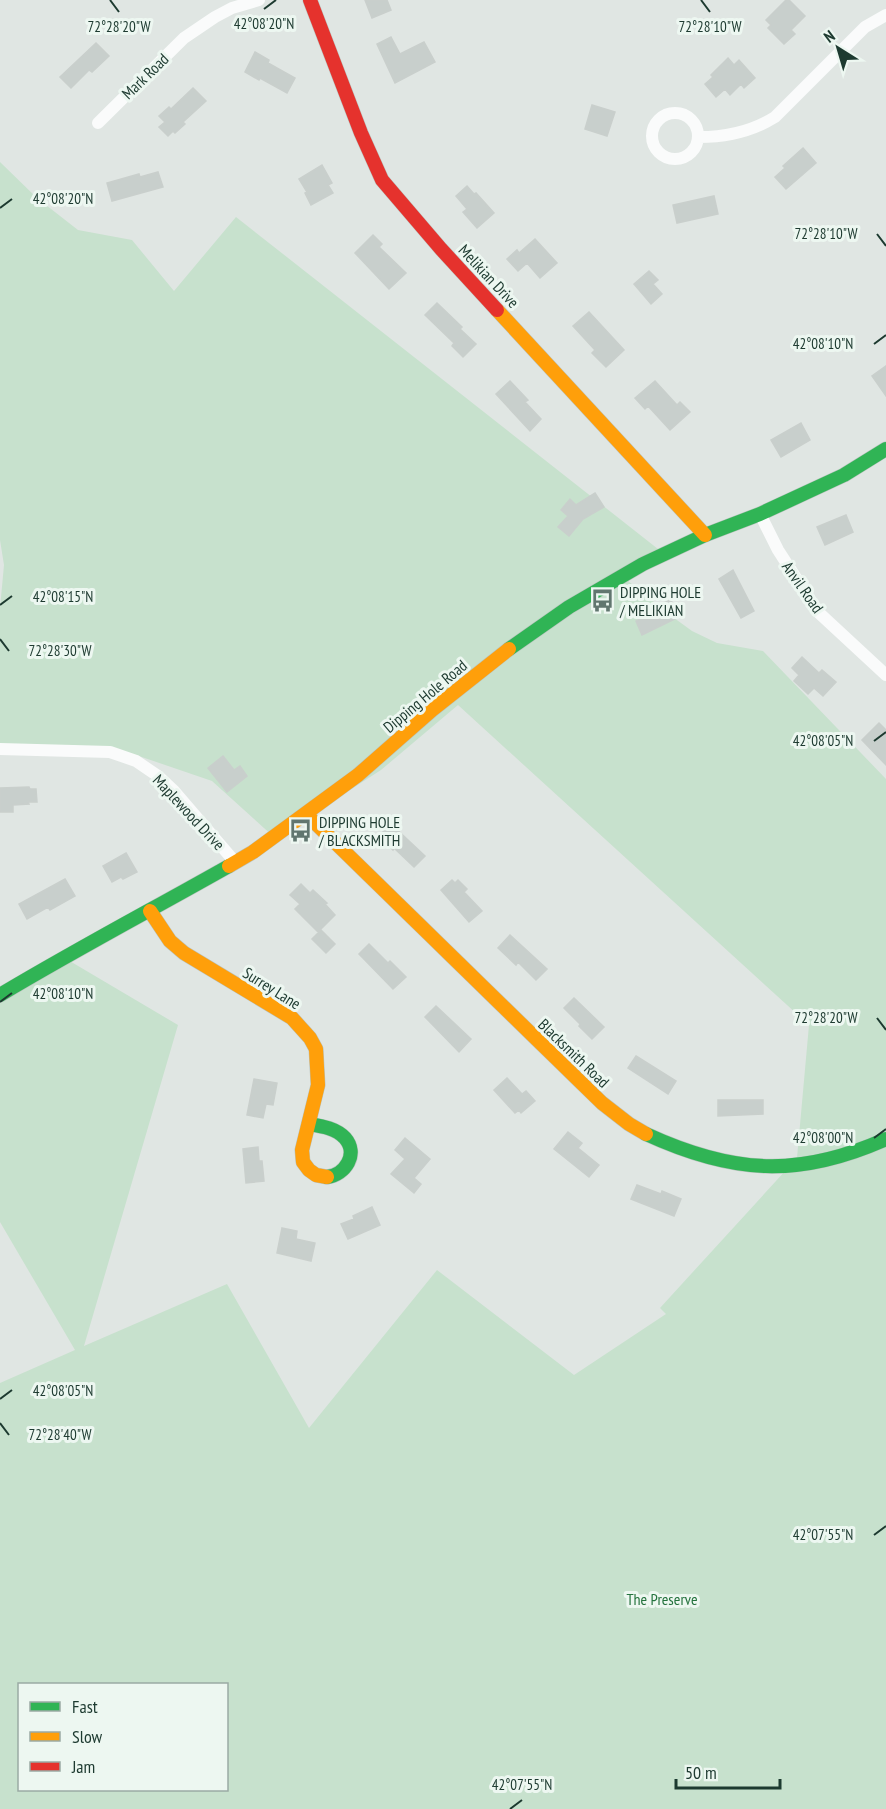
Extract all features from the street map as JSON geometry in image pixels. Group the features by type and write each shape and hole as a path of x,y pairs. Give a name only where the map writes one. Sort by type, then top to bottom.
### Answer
{"street":[{"name":"Mark Road","path":"98,123 191,33 232,8 259,0"},
{"name":"Melikian Drive","path":"310,0 361,133 382,180 441,249 705,535"},
{"path":"699,137 741,133 775,117 860,32 886,15"},
{"name":"Dipping Hole Road","path":"0,995 253,852 358,775 457,689 530,632 569,606 643,564 844,475 886,449"},
{"name":"Anvil Road","path":"760,513 778,550 818,612 886,675"},
{"name":"Maplewood Drive","path":"0,749 110,752 136,761 158,776 174,792 235,862"},
{"name":"Blacksmith Road","path":"306,814 602,1102 639,1130 673,1146 708,1158 743,1166 784,1167 823,1162 863,1151 886,1139"},
{"name":"Surrey Lane","path":"150,911 170,941 184,953 292,1018 310,1038 316,1049 318,1085 309,1124"}],"green space":[{"name":"The Preserve","path":"0,162 37,198 78,230 132,240 174,291 236,217 658,549 622,576 692,631 717,643 763,651 886,779 886,1809 0,1809 0,1383 75,1350 0,1222 0,996 68,960 178,1025 84,1346 227,1284 309,1428 437,1270 574,1375 666,1314 660,1308 797,1158 809,1025 458,705 381,770 275,838 212,781 133,754 0,747 0,608 4,565 0,540"}],"building":[{"path":"365,0 387,0 391,10 372,18"},
{"path":"786,0 789,0 805,16 791,30 795,34 784,44 768,28 771,25 766,20"},
{"path":"391,37 400,54 424,42 435,62 395,83 377,44"},
{"path":"96,43 109,56 92,72 89,70 71,88 60,77"},
{"path":"255,52 269,60 268,63 295,78 287,93 245,72"},
{"path":"728,58 734,65 739,60 755,78 744,88 741,84 730,95 725,89 716,97 705,84"},
{"path":"193,88 206,101 183,122 185,124 168,136 159,127 165,122 159,116 169,107 171,109"},
{"path":"592,105 615,112 607,136 585,129"},
{"path":"803,148 816,163 786,189 775,177 785,168 783,166"},
{"path":"322,165 332,183 328,185 333,193 311,205 305,193 307,192 299,179"},
{"path":"158,172 163,187 112,201 107,183 139,174 140,177"},
{"path":"467,186 494,213 477,228 463,212 467,209 456,196"},
{"path":"714,196 718,214 677,223 673,205"},
{"path":"373,235 382,244 379,247 406,273 389,289 355,253"},
{"path":"535,239 557,263 540,278 527,263 518,271 507,259 517,250 519,253"},
{"path":"649,271 658,280 653,284 662,294 651,304 634,284"},
{"path":"437,303 476,344 463,357 452,346 454,343 425,315"},
{"path":"589,312 624,350 606,367 592,353 595,350 573,326"},
{"path":"886,366 886,396 872,376"},
{"path":"510,381 528,400 525,402 541,419 530,431 496,394"},
{"path":"655,381 677,405 680,402 690,412 670,430 648,406 645,409 635,398"},
{"path":"801,423 810,440 781,457 771,440"},
{"path":"595,493 604,507 583,519 569,536 558,527 568,516 561,510 570,499 576,505"},
{"path":"846,515 853,532 825,545 817,527"},
{"path":"733,570 754,611 741,618 719,579"},
{"path":"671,600 679,617 642,635 636,621 656,611 654,607"},
{"path":"802,657 819,673 822,670 836,682 823,696 814,688 808,694 794,681 799,675 792,668"},
{"path":"879,723 886,730 886,765 862,740"},
{"path":"223,756 234,770 240,766 247,776 227,792 208,768"},
{"path":"29,787 36,789 37,802 13,805 13,812 0,812 0,788"},
{"path":"391,824 425,856 414,867 379,836"},
{"path":"126,853 137,872 112,882 103,866"},
{"path":"65,879 75,896 50,910 48,907 27,919 19,904"},
{"path":"452,880 455,883 458,880 467,889 464,892 482,911 469,922 441,890"},
{"path":"301,884 310,893 313,890 327,903 325,904 335,915 318,932 295,909 300,904 290,895"},
{"path":"321,930 335,944 326,953 312,939"},
{"path":"510,935 547,969 536,980 518,962 516,965 498,948"},
{"path":"369,944 406,977 393,989 359,954"},
{"path":"574,998 604,1027 592,1039 564,1008"},
{"path":"436,1006 471,1039 459,1052 425,1017"},
{"path":"636,1056 676,1081 668,1094 628,1068"},
{"path":"507,1078 522,1094 526,1091 535,1101 521,1113 519,1110 515,1113 494,1090"},
{"path":"254,1079 277,1083 273,1105 266,1104 263,1118 247,1115"},
{"path":"718,1100 763,1100 763,1114 718,1116"},
{"path":"568,1132 582,1143 578,1148 599,1165 589,1177 554,1149"},
{"path":"405,1138 430,1159 414,1178 421,1184 414,1193 391,1174 405,1159 395,1150"},
{"path":"258,1147 264,1181 246,1183 243,1149"},
{"path":"637,1185 661,1194 662,1191 681,1199 674,1216 631,1199"},
{"path":"372,1207 380,1225 348,1239 341,1224 354,1219 353,1216"},
{"path":"282,1228 297,1231 296,1239 315,1243 311,1261 277,1253"}],"traffic: fast":[{"path":"509,649 569,607 643,564 844,475 886,449"},
{"path":"0,995 229,866"},
{"path":"309,1124 337,1132 349,1144 351,1151 348,1163 339,1172 327,1177"},
{"path":"646,1134 708,1157 766,1166 795,1165 824,1160 854,1152 886,1139"}],"traffic: slow":[{"path":"497,310 705,535"},
{"path":"229,866 253,852 358,775 432,710 509,649"},
{"path":"306,814 602,1103 646,1134"},
{"path":"150,911 170,941 184,953 292,1018 310,1038 316,1049 318,1085 302,1150 303,1162 316,1175 327,1177"}],"traffic: jam":[{"path":"310,0 361,133 382,180 497,310"}],"place":[{"name":"DIPPING HOLE / MELIKIAN","path":"602,601"},
{"name":"DIPPING HOLE / BLACKSMITH","path":"301,831"}]}
